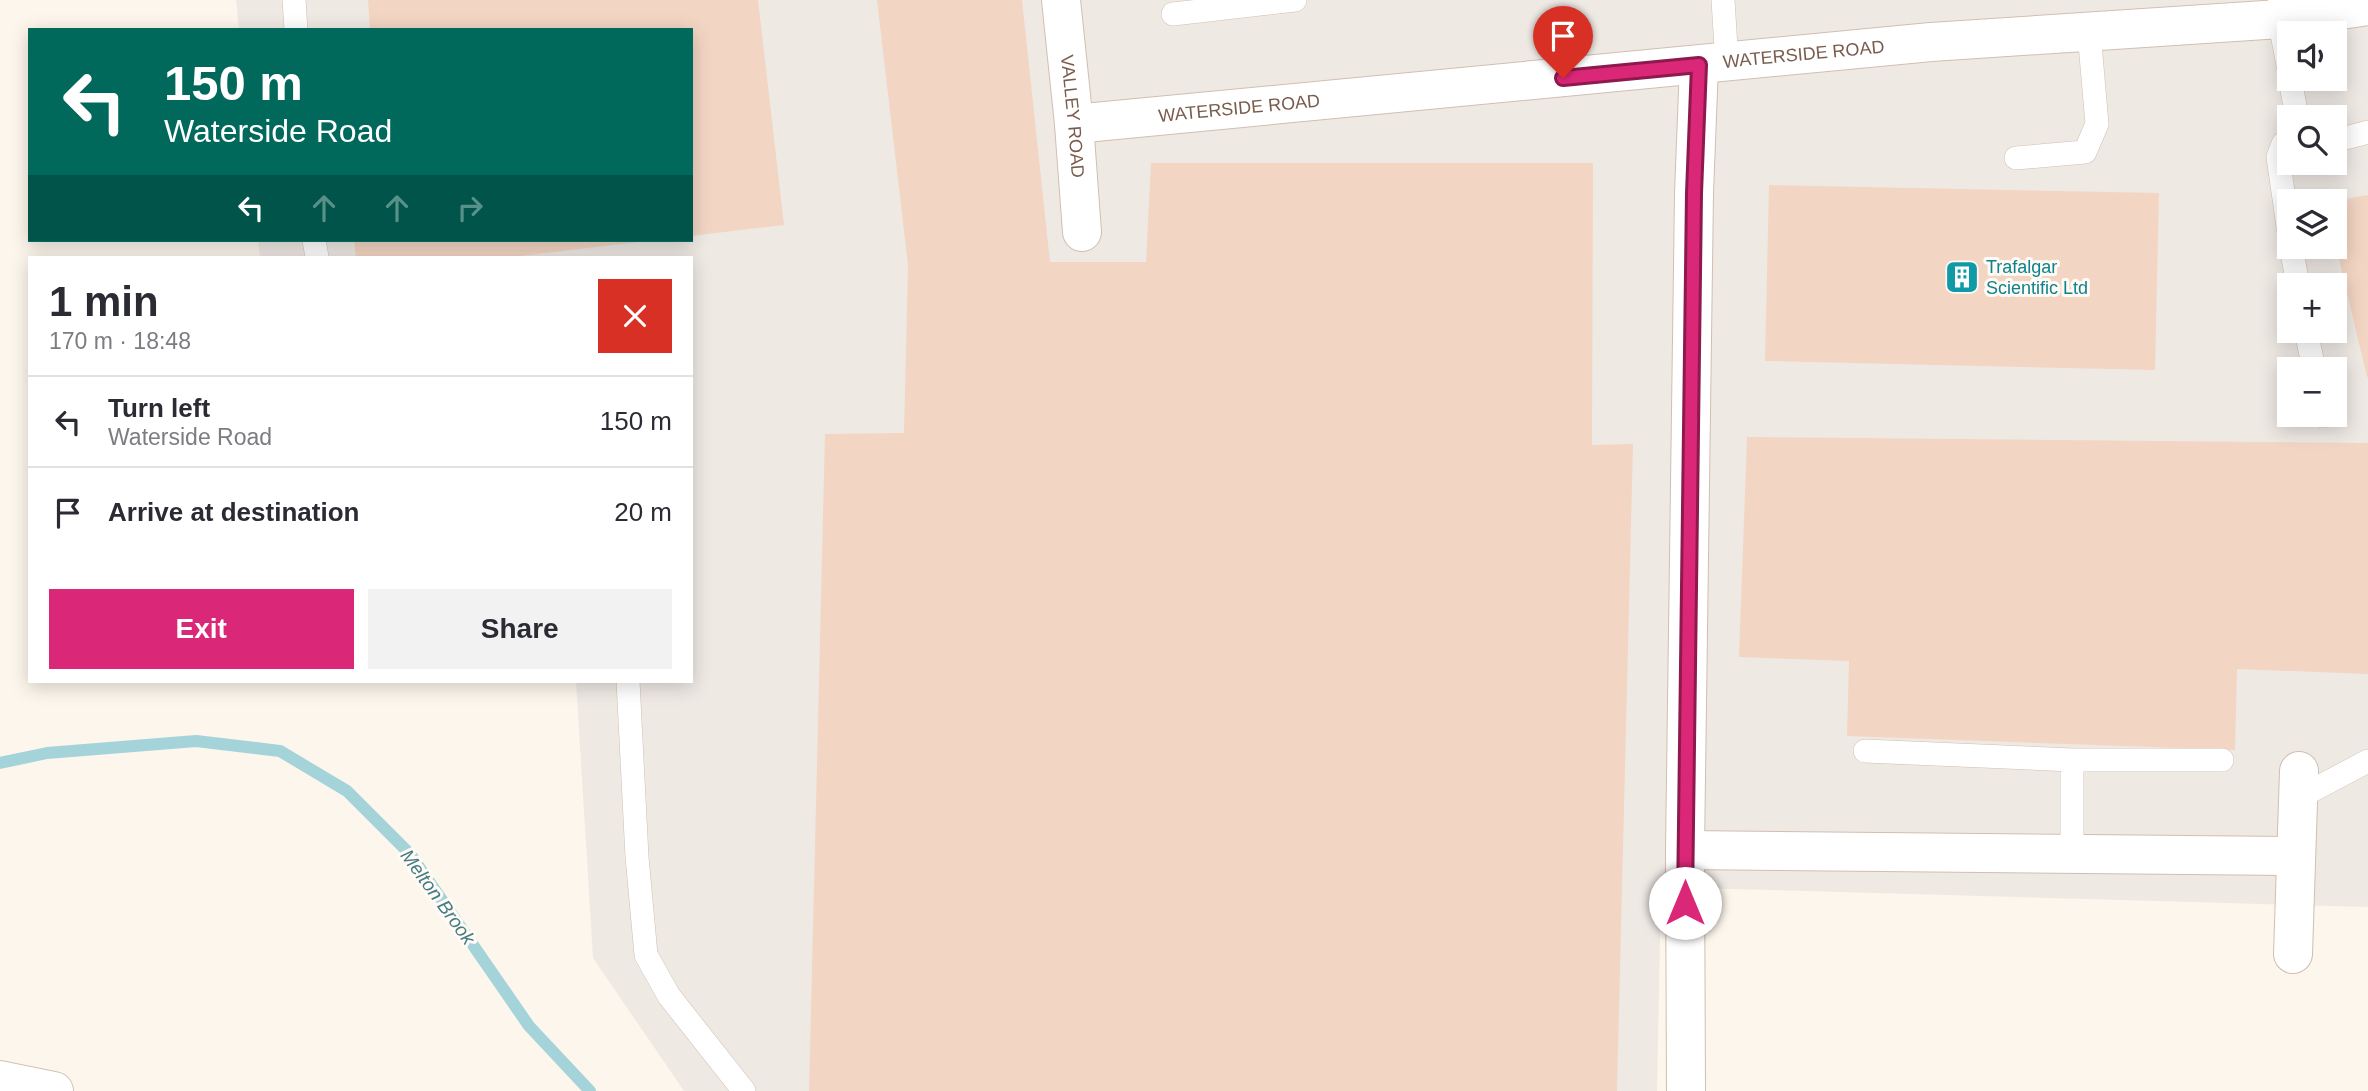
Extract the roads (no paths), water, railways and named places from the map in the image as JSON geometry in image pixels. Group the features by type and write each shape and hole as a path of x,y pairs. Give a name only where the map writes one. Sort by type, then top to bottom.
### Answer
{"street":[{"name":"VALLEY ROAD","path":"1061,0 1082,232"},
{"name":"WATERSIDE ROAD","path":"1074,124 1931,42 2089,32 2278,9 2368,6"},
{"path":"1686,1091 1685,850 1694,193 1713,64"},
{"path":"2293,954 2298,784"},
{"path":"1685,850 2296,856"},
{"path":"0,1080 54,1091"}],"lane":[{"path":"294,0 296,28"},
{"path":"1173,14 1295,0"},
{"path":"1713,64 1723,0"},
{"path":"2016,158 2085,152 2098,124 2089,32"},
{"path":"2347,138 2368,132"},
{"path":"628,683 637,857 646,955 669,996 744,1091"},
{"path":"1865,751 2072,760 2222,760"},
{"path":"2072,760 2072,854"},
{"path":"2298,784 2368,761"}],"waterway":[{"name":"Melton Brook","path":"0,763 47,753 196,741 280,751 347,791 410,854 529,1026 590,1091"}],"place":[{"name":"Trafalgar Scientific Ltd","path":"1962,277"}]}
